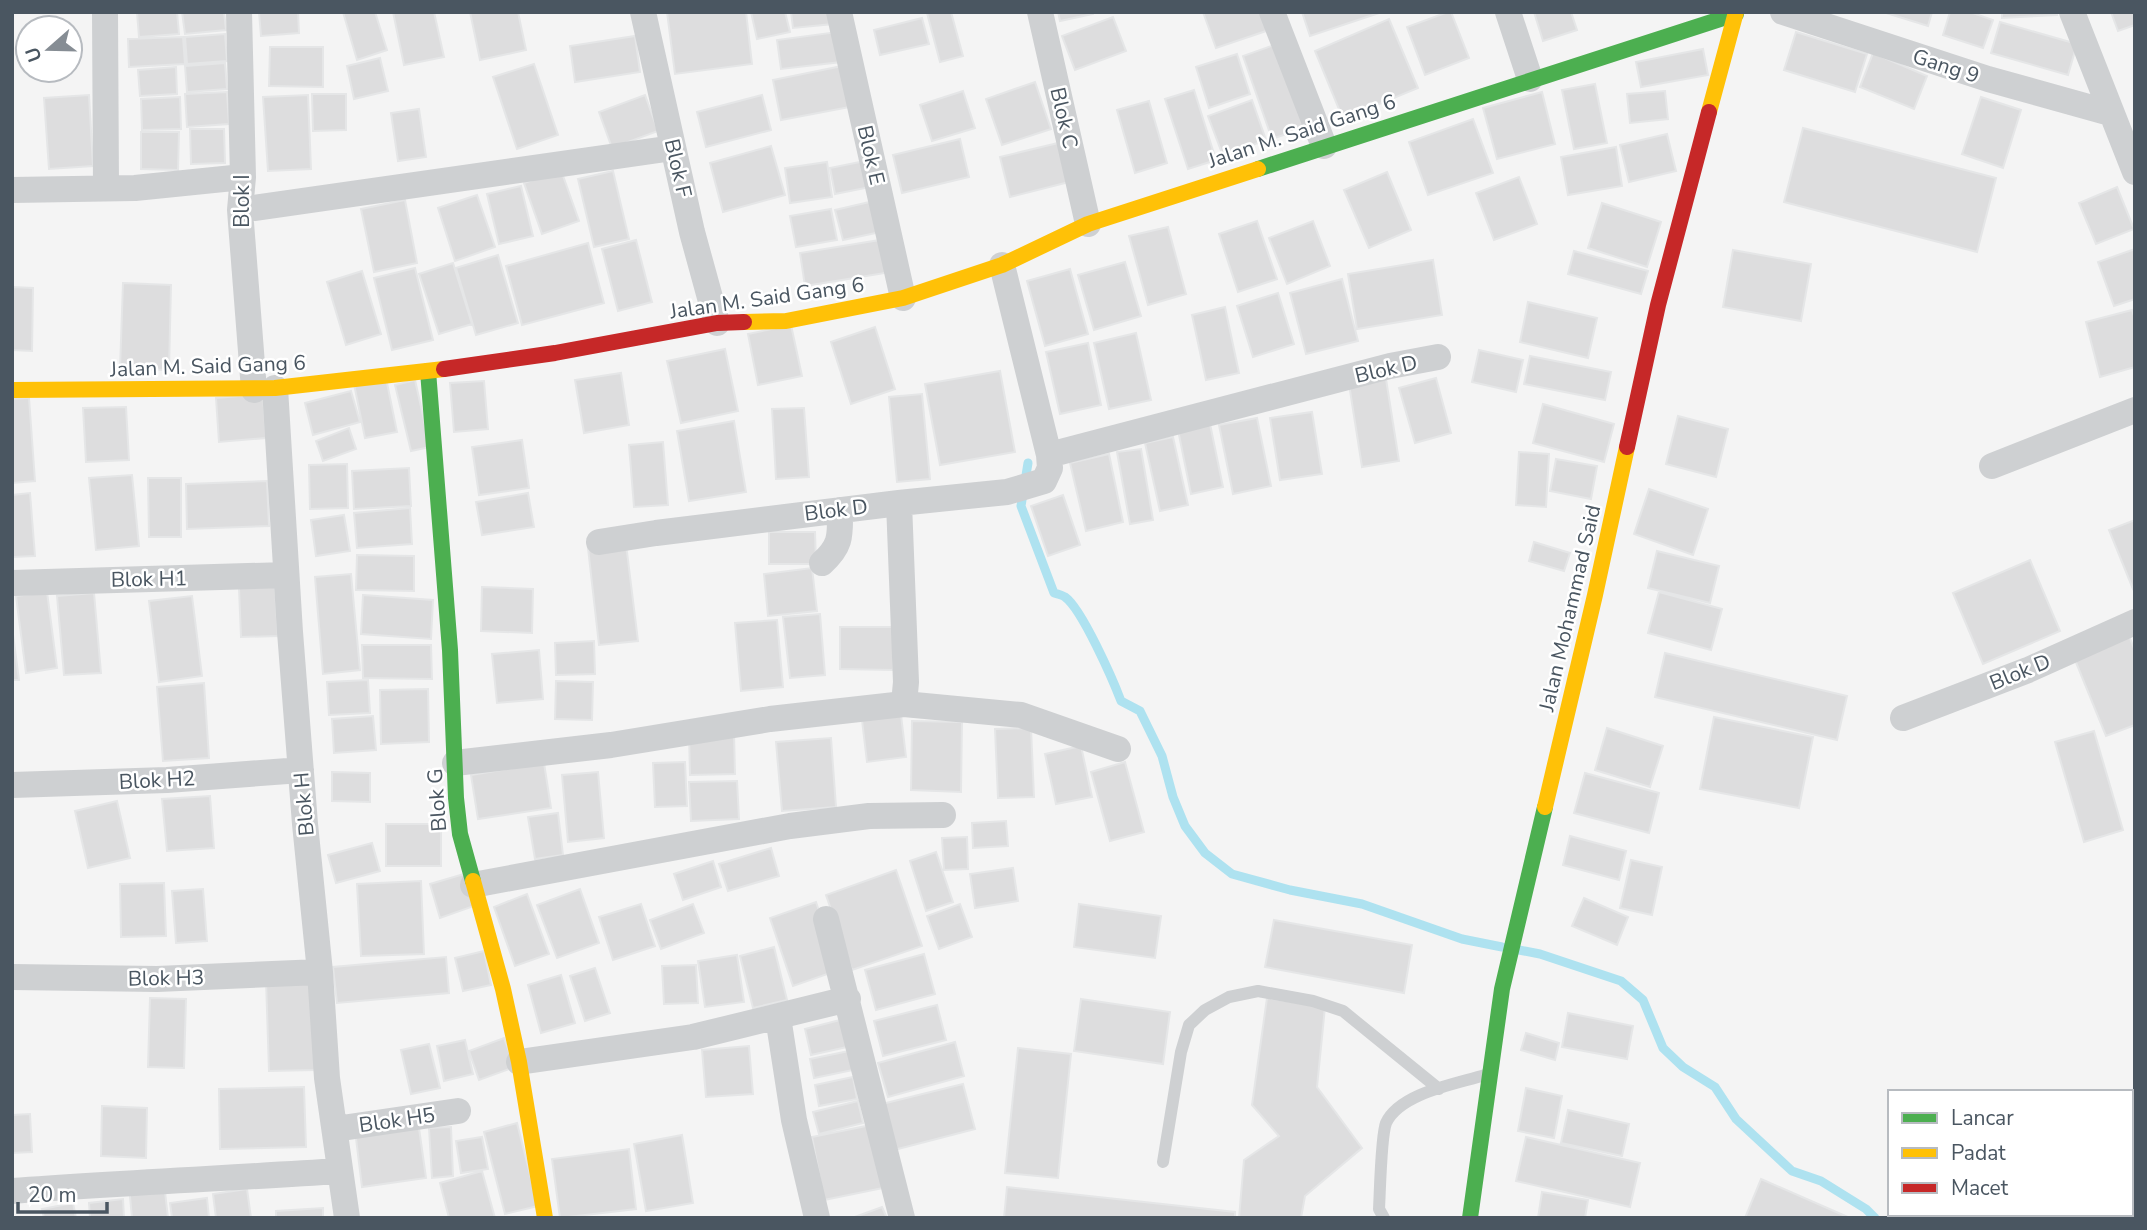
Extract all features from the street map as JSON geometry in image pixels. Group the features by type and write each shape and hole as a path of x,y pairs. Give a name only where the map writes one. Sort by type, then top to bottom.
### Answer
{"street":[{"path":"105,12 106,187"},
{"name":"Blok I","path":"239,12 243,177 240,210 264,389"},
{"name":"Blok F","path":"643,12 692,232 717,323"},
{"name":"Blok E","path":"839,12 903,298"},
{"name":"Blok C","path":"1040,12 1088,224"},
{"path":"1272,12 1324,146"},
{"path":"1507,12 1530,79"},
{"name":"Gang 9","path":"1783,12 1988,79 2110,113"},
{"path":"2072,12 2135,172"},
{"name":"Jalan M. Said Gang 6","path":"12,390 264,389 428,371 606,344 717,323 786,321 903,298 1002,265 1088,224 1736,13"},
{"name":"Jalan Mohammad Said","path":"1470,1218 1502,989 1595,595 1658,305 1736,13"},
{"path":"240,210 673,148"},
{"path":"12,190 145,187 243,177"},
{"name":"Blok D","path":"599,542 839,510 1007,492 1044,481 1049,468 1049,455 1002,265"},
{"name":"Blok D","path":"1049,455 1390,366 1438,357"},
{"name":"Blok G","path":"428,371 450,650 460,834 503,989 519,1062 545,1218"},
{"name":"Blok H","path":"264,389 286,575 327,1078 346,1218"},
{"path":"1992,466 2135,410"},
{"path":"899,503 906,674 904,704"},
{"path":"822,563 832,554 840,540 839,510"},
{"name":"Blok H1","path":"12,583 286,575"},
{"name":"Blok D","path":"1903,718 2028,670 2135,622"},
{"path":"455,762 611,746 770,719 904,704 1021,715 1118,749"},
{"name":"Blok H2","path":"12,785 167,780 301,770"},
{"path":"473,885 790,826 869,816 943,815"},
{"path":"826,919 902,1218"},
{"name":"Blok H3","path":"12,977 158,979 320,972"},
{"path":"519,1062 693,1037 848,999"},
{"path":"778,1017 794,1120 817,1218"},
{"name":"Blok H5","path":"335,1129 458,1111"},
{"path":"12,1191 155,1180 340,1171"}],"lane":[{"path":"1163,1162 1181,1052 1189,1025 1205,1010 1229,997 1258,992 1313,1001 1343,1011 1439,1089"},
{"path":"1384,1218 1379,1209 1385,1125 1397,1108 1439,1089 1492,1073"}],"building":[{"path":"137,12 177,12 179,34 139,37"},
{"path":"182,12 224,12 226,30 185,34"},
{"path":"259,12 298,12 299,33 261,36"},
{"path":"343,12 375,12 387,50 357,60"},
{"path":"393,12 434,12 444,57 404,65"},
{"path":"470,12 518,12 526,50 480,60"},
{"path":"667,12 746,12 752,64 675,74"},
{"path":"751,12 785,12 790,32 757,39"},
{"path":"791,12 832,12 833,24 793,28"},
{"path":"951,12 963,56 940,62 927,13"},
{"path":"1058,12 1093,12 1093,14 1060,21"},
{"path":"1203,12 1263,12 1269,30 1216,48"},
{"path":"1302,12 1379,12 1379,13 1310,36"},
{"path":"1451,12 1469,58 1425,75 1407,27"},
{"path":"1534,12 1571,12 1577,30 1543,41"},
{"path":"1883,12 1932,12 1928,26"},
{"path":"1950,12 1970,12 1993,20 1983,48 1943,35"},
{"path":"2002,12 2057,12 2057,15 2002,18"},
{"path":"2111,12 2135,12 2135,25 2118,31"},
{"path":"1113,17 1126,51 1075,70 1062,36"},
{"path":"922,18 929,44 880,55 874,30"},
{"path":"1389,19 1418,88 1343,119 1315,51"},
{"path":"2000,22 2077,44 2068,75 1991,53"},
{"path":"837,32 841,62 781,69 777,40"},
{"path":"1796,32 1867,54 1855,92 1784,70"},
{"path":"225,34 227,61 187,64 185,37"},
{"path":"635,36 640,72 575,82 570,46"},
{"path":"183,37 185,64 129,67 128,39"},
{"path":"1277,44 1307,127 1272,139 1243,56"},
{"path":"270,47 323,47 323,87 269,86"},
{"path":"1703,49 1708,75 1641,87 1636,62"},
{"path":"1873,53 1927,76 1914,109 1860,87"},
{"path":"1237,54 1250,94 1209,108 1196,67"},
{"path":"380,58 388,91 354,99 347,66"},
{"path":"225,63 227,89 187,92 185,66"},
{"path":"534,64 558,135 517,149 493,77"},
{"path":"847,65 855,106 781,120 773,80"},
{"path":"176,67 177,94 140,96 138,70"},
{"path":"1035,82 1051,129 1002,145 986,99"},
{"path":"1595,84 1607,143 1574,149 1562,90"},
{"path":"1194,90 1216,160 1188,169 1165,99"},
{"path":"963,91 975,128 932,141 920,105"},
{"path":"1665,91 1668,119 1630,123 1627,94"},
{"path":"227,92 229,124 187,127 185,94"},
{"path":"1542,92 1555,144 1497,159 1483,108"},
{"path":"312,94 346,94 346,130 313,131"},
{"path":"89,95 93,166 49,169 44,98"},
{"path":"308,95 311,169 268,171 263,97"},
{"path":"645,95 658,131 612,148 599,112"},
{"path":"762,95 771,130 706,147 697,112"},
{"path":"180,97 181,129 142,130 141,99"},
{"path":"1981,97 2021,110 2003,168 1962,154"},
{"path":"1252,100 1266,140 1223,156 1208,116"},
{"path":"1149,101 1167,163 1135,173 1117,110"},
{"path":"419,109 426,157 398,161 391,113"},
{"path":"1473,119 1493,173 1428,195 1409,142"},
{"path":"1803,128 1996,178 1977,252 1784,202"},
{"path":"190,129 224,129 225,163 191,164"},
{"path":"141,132 179,132 178,170 141,169"},
{"path":"1667,134 1676,171 1629,182 1620,145"},
{"path":"960,139 969,177 902,193 893,155"},
{"path":"1058,143 1069,182 1010,197 1000,157"},
{"path":"771,146 785,195 723,212 710,163"},
{"path":"1616,147 1622,186 1568,195 1561,157"},
{"path":"870,160 875,186 835,194 830,168"},
{"path":"827,162 832,197 790,203 785,168"},
{"path":"561,170 579,221 542,234 524,183"},
{"path":"613,171 629,239 594,247 578,179"},
{"path":"1387,172 1411,230 1369,248 1344,190"},
{"path":"1519,177 1537,224 1494,240 1476,193"},
{"path":"521,186 533,236 499,244 487,194"},
{"path":"2117,187 2134,229 2096,244 2079,203"},
{"path":"477,195 495,247 455,261 438,208"},
{"path":"405,200 417,263 374,272 361,209"},
{"path":"878,200 885,231 843,240 835,210"},
{"path":"1602,203 1661,222 1647,267 1588,248"},
{"path":"831,209 837,240 796,247 790,216"},
{"path":"1257,221 1277,279 1238,292 1219,234"},
{"path":"1313,221 1330,266 1287,284 1269,238"},
{"path":"1168,227 1186,294 1148,305 1129,236"},
{"path":"886,239 891,272 805,286 800,253"},
{"path":"636,240 652,302 618,311 602,249"},
{"path":"588,243 604,303 522,325 506,266"},
{"path":"2135,249 2135,299 2114,306 2098,262"},
{"path":"1733,250 1811,264 1801,321 1723,307"},
{"path":"1574,251 1648,271 1641,294 1568,274"},
{"path":"498,255 518,323 476,335 456,268"},
{"path":"1433,260 1442,315 1357,329 1348,274"},
{"path":"1125,262 1141,316 1094,330 1078,275"},
{"path":"453,263 472,324 439,334 419,274"},
{"path":"415,268 433,340 392,350 374,278"},
{"path":"1070,269 1088,334 1045,346 1027,281"},
{"path":"362,271 381,334 346,345 327,282"},
{"path":"1342,279 1358,341 1306,354 1290,293"},
{"path":"123,283 171,285 169,370 120,369"},
{"path":"12,287 33,288 32,351 12,350"},
{"path":"1278,293 1294,344 1253,357 1237,306"},
{"path":"1528,302 1597,318 1588,358 1520,342"},
{"path":"1225,307 1239,373 1206,380 1192,315"},
{"path":"2132,310 2135,319 2135,367 2100,377 2086,322"},
{"path":"791,325 802,376 758,385 748,334"},
{"path":"875,327 895,389 851,404 831,342"},
{"path":"1136,333 1151,400 1109,409 1094,343"},
{"path":"1088,343 1101,405 1060,414 1046,352"},
{"path":"725,349 738,411 681,423 667,361"},
{"path":"1479,350 1523,360 1516,392 1472,382"},
{"path":"1530,356 1611,372 1605,400 1524,384"},
{"path":"1000,371 1015,452 940,465 925,384"},
{"path":"621,373 629,425 584,433 575,380"},
{"path":"386,378 397,432 365,438 354,384"},
{"path":"1436,378 1451,433 1415,443 1399,388"},
{"path":"1386,379 1399,461 1362,467 1349,384"},
{"path":"415,380 430,447 411,451 395,385"},
{"path":"484,381 488,429 454,432 450,383"},
{"path":"351,391 360,422 313,435 305,403"},
{"path":"263,394 266,438 219,442 216,398"},
{"path":"922,394 930,479 897,482 889,397"},
{"path":"29,398 35,481 12,483 12,399"},
{"path":"1543,404 1614,424 1604,462 1533,443"},
{"path":"126,407 129,460 86,462 83,408"},
{"path":"804,408 809,477 776,479 772,409"},
{"path":"1312,412 1322,474 1280,480 1270,418"},
{"path":"1678,416 1728,429 1716,477 1666,464"},
{"path":"1257,418 1271,486 1233,494 1219,425"},
{"path":"734,421 746,492 689,501 677,431"},
{"path":"1210,424 1223,487 1191,494 1178,430"},
{"path":"349,428 356,449 323,461 316,441"},
{"path":"1173,437 1188,505 1160,511 1145,443"},
{"path":"522,440 529,488 479,495 472,447"},
{"path":"663,442 668,505 634,507 629,445"},
{"path":"1141,449 1153,520 1130,524 1117,452"},
{"path":"1519,452 1549,454 1546,507 1516,505"},
{"path":"1109,454 1123,522 1086,531 1070,463"},
{"path":"1556,459 1597,466 1591,499 1550,491"},
{"path":"347,464 348,508 310,509 309,465"},
{"path":"409,468 411,506 354,509 352,471"},
{"path":"132,475 139,546 96,550 89,478"},
{"path":"148,478 181,478 181,537 149,537"},
{"path":"267,481 269,526 187,529 186,484"},
{"path":"1649,489 1708,509 1693,555 1634,534"},
{"path":"30,493 35,556 12,557 12,495"},
{"path":"528,493 534,527 482,535 476,502"},
{"path":"1063,495 1080,545 1048,556 1031,506"},
{"path":"410,508 412,544 357,548 354,513"},
{"path":"344,515 350,551 316,556 311,520"},
{"path":"2135,520 2135,588 2133,589 2109,530"},
{"path":"769,532 815,532 816,564 769,564"},
{"path":"1534,542 1570,553 1564,571 1529,561"},
{"path":"626,544 638,641 599,645 588,548"},
{"path":"1657,551 1719,566 1710,603 1648,588"},
{"path":"357,555 414,556 414,591 356,590"},
{"path":"2030,560 2060,631 1983,664 1953,593"},
{"path":"812,568 817,611 768,616 764,574"},
{"path":"351,574 360,670 323,674 315,577"},
{"path":"275,586 278,636 241,637 239,588"},
{"path":"482,587 533,589 532,633 481,631"},
{"path":"47,592 57,668 26,673 16,596"},
{"path":"1659,592 1722,609 1711,650 1648,633"},
{"path":"94,593 101,673 64,675 57,596"},
{"path":"363,595 433,600 431,639 361,634"},
{"path":"192,596 202,676 159,682 149,601"},
{"path":"820,614 825,675 790,678 783,617"},
{"path":"777,620 783,687 741,691 735,623"},
{"path":"12,627 19,680 12,680"},
{"path":"840,627 893,627 893,670 840,669"},
{"path":"2128,633 2135,651 2135,725 2106,736 2073,655"},
{"path":"594,641 595,674 556,675 555,643"},
{"path":"362,645 431,645 432,679 363,678"},
{"path":"539,650 543,699 497,703 492,654"},
{"path":"1665,653 1847,696 1837,740 1655,697"},
{"path":"368,680 370,713 329,715 327,682"},
{"path":"556,681 593,682 592,720 555,719"},
{"path":"204,683 209,758 163,761 157,687"},
{"path":"428,689 429,742 381,744 380,690"},
{"path":"901,715 906,757 867,762 862,720"},
{"path":"373,716 376,750 334,753 332,719"},
{"path":"1714,717 1813,737 1799,808 1700,789"},
{"path":"912,721 962,722 961,792 911,790"},
{"path":"1031,728 1034,797 998,798 995,729"},
{"path":"1607,728 1663,746 1650,787 1595,770"},
{"path":"2094,731 2123,830 2084,842 2055,742"},
{"path":"734,733 735,774 690,775 689,734"},
{"path":"831,738 836,807 782,811 776,742"},
{"path":"1081,746 1092,797 1056,804 1045,754"},
{"path":"685,762 687,806 655,807 653,763"},
{"path":"1125,762 1144,832 1110,841 1091,772"},
{"path":"544,763 551,808 478,819 471,775"},
{"path":"332,772 370,773 370,802 332,801"},
{"path":"598,772 604,838 568,842 562,775"},
{"path":"1585,773 1659,793 1649,833 1574,813"},
{"path":"737,781 739,819 691,821 689,782"},
{"path":"210,796 214,848 167,851 162,799"},
{"path":"117,801 130,858 88,868 75,811"},
{"path":"558,813 563,855 535,859 528,817"},
{"path":"1006,821 1008,846 973,848 972,823"},
{"path":"386,824 441,824 441,866 386,866"},
{"path":"1570,836 1626,851 1619,880 1563,865"},
{"path":"967,837 968,869 944,870 942,838"},
{"path":"372,843 380,871 336,883 328,855"},
{"path":"771,848 779,876 728,891 719,864"},
{"path":"936,852 953,902 926,911 910,861"},
{"path":"1631,860 1662,867 1652,915 1620,908"},
{"path":"713,861 721,887 683,900 674,874"},
{"path":"1013,868 1018,901 975,908 970,874"},
{"path":"896,870 922,946 852,970 826,895"},
{"path":"464,874 474,906 440,918 430,884"},
{"path":"421,881 424,954 361,956 357,884"},
{"path":"164,883 166,936 121,937 120,884"},
{"path":"203,889 207,941 176,943 172,891"},
{"path":"580,889 599,943 557,958 537,905"},
{"path":"527,894 549,954 515,966 494,907"},
{"path":"1584,898 1628,917 1617,945 1572,926"},
{"path":"816,902 839,970 793,986 770,918"},
{"path":"641,904 655,946 613,960 599,917"},
{"path":"693,904 704,933 661,949 650,920"},
{"path":"960,904 972,937 939,949 927,916"},
{"path":"1079,904 1161,916 1155,958 1074,947"},
{"path":"1274,920 1412,945 1404,993 1265,967"},
{"path":"774,947 787,1000 753,1008 740,956"},
{"path":"484,951 491,985 463,991 455,958"},
{"path":"924,954 935,994 876,1010 865,970"},
{"path":"737,955 744,1002 705,1007 698,961"},
{"path":"446,957 449,993 337,1003 333,967"},
{"path":"696,965 698,1003 664,1004 662,966"},
{"path":"595,968 610,1013 585,1021 570,976"},
{"path":"561,975 575,1023 541,1033 528,985"},
{"path":"313,978 316,1070 269,1071 266,980"},
{"path":"150,998 186,999 184,1068 148,1067"},
{"path":"1267,998 1325,1007 1317,1087 1362,1148 1305,1196 1301,1218 1239,1218 1244,1160 1279,1136 1252,1105"},
{"path":"1081,999 1170,1012 1163,1064 1074,1051"},
{"path":"937,1005 946,1040 883,1056 874,1021"},
{"path":"1568,1013 1633,1026 1627,1059 1562,1047"},
{"path":"840,1020 847,1047 811,1055 805,1029"},
{"path":"1526,1033 1559,1043 1555,1060 1521,1050"},
{"path":"504,1038 515,1067 479,1080 469,1051"},
{"path":"465,1040 473,1074 444,1081 437,1046"},
{"path":"955,1042 964,1076 888,1097 878,1063"},
{"path":"429,1044 440,1088 411,1094 401,1050"},
{"path":"749,1046 753,1094 706,1097 702,1050"},
{"path":"1018,1048 1071,1054 1058,1178 1005,1173"},
{"path":"849,1051 853,1070 814,1078 810,1059"},
{"path":"853,1077 857,1099 819,1106 815,1085"},
{"path":"963,1084 975,1129 894,1150 882,1104"},
{"path":"304,1087 306,1147 220,1149 219,1089"},
{"path":"1526,1088 1562,1096 1554,1138 1518,1131"},
{"path":"858,1101 863,1123 819,1134 813,1112"},
{"path":"102,1106 147,1108 146,1158 101,1156"},
{"path":"1568,1110 1629,1124 1622,1156 1561,1143"},
{"path":"30,1114 32,1152 12,1153 12,1115"},
{"path":"418,1121 426,1178 362,1187 355,1130"},
{"path":"517,1123 538,1206 505,1214 484,1132"},
{"path":"871,1125 883,1188 824,1200 812,1137"},
{"path":"451,1127 453,1176 432,1178 429,1128"},
{"path":"682,1135 693,1203 646,1211 634,1144"},
{"path":"482,1137 488,1169 461,1173 456,1141"},
{"path":"1526,1137 1640,1163 1630,1207 1516,1181"},
{"path":"629,1149 636,1209 560,1218 552,1159"},
{"path":"482,1171 495,1218 449,1218 440,1183"},
{"path":"1761,1179 1850,1218 1745,1218"},
{"path":"164,1183 168,1218 132,1218 129,1186"},
{"path":"1007,1187 1235,1212 1235,1218 1004,1218"},
{"path":"247,1189 251,1218 216,1218 213,1194"},
{"path":"1542,1192 1588,1200 1585,1218 1538,1218"},
{"path":"207,1198 209,1218 172,1218 170,1203"},
{"path":"123,1199 124,1218 90,1218 89,1203"},
{"path":"73,1203 76,1218 44,1218 42,1209"},
{"path":"882,1207 887,1218 852,1218"},
{"path":"323,1208 323,1218 276,1218 276,1211"}],"waterway":[{"path":"1028,463 1021,506 1054,593 1065,597 1080,615 1121,701 1140,711 1162,756 1173,797 1185,826 1205,853 1232,874 1290,890 1362,904 1462,939 1502,947"},
{"path":"1519,950 1540,954 1621,981 1643,1000 1663,1048 1683,1067 1715,1087 1736,1119 1792,1171 1821,1181 1866,1209 1875,1218"}],"traffic: fast":[{"path":"1258,169 1736,14"},
{"path":"428,371 450,650 456,798 460,834 473,881"},
{"path":"1470,1218 1502,989 1545,807"}],"traffic: slow":[{"path":"1709,112 1736,12"},
{"path":"744,322 786,321 903,298 1002,265 1088,224 1258,169"},
{"path":"12,390 275,388 444,369"},
{"path":"1545,807 1627,447"},
{"path":"473,881 503,989 519,1062 545,1218"}],"traffic: jam":[{"path":"1627,447 1658,305 1709,112"},
{"path":"444,369 555,353 717,323 744,322"}]}
